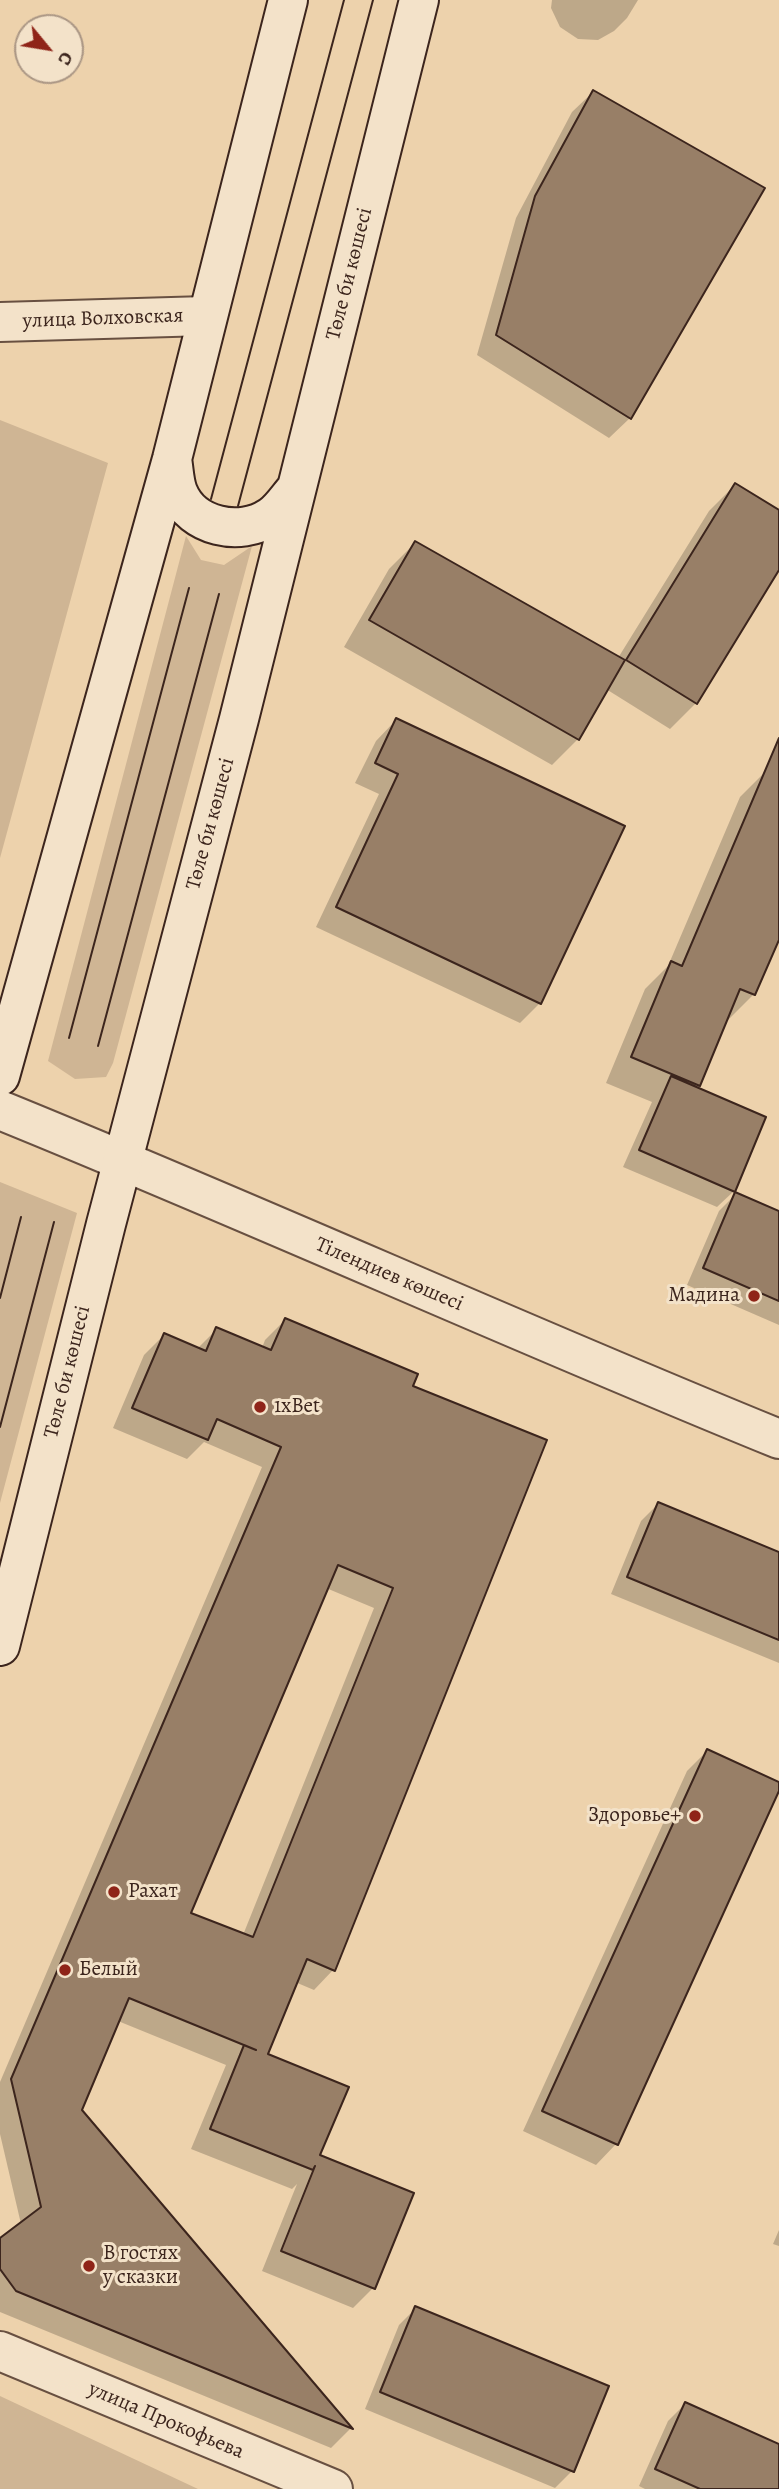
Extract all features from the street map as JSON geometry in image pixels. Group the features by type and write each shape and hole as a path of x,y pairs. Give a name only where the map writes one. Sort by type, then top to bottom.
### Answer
{"main road":[{"path":"0,1076 172,459 288,0"},
{"name":"Төле би көшесі","path":"0,1646 123,1160 219,797 419,0"},
{"name":"улица Волховская","path":"0,322 206,316"},
{"path":"172,459 178,492 191,512 209,523 225,528 254,525 272,516 296,489"},
{"name":"Тілендиев көшесі","path":"0,1110 123,1160 616,1373 779,1439"},
{"name":"улица Прокофьева","path":"0,2351 333,2489"}],"shaded area":[{"path":"0,420 108,463 0,858"},
{"path":"186,536 201,560 224,565 252,546 113,1063 106,1077 75,1079 48,1061"},
{"path":"0,1182 77,1213 0,1503"},
{"path":"0,2396 198,2489 0,2489"}],"building":[{"path":"593,90 765,188 631,419 496,335 535,196"},
{"path":"735,483 779,510 779,570 697,704 626,660"},
{"path":"415,541 625,660 579,740 369,620"},
{"path":"396,718 625,826 541,1004 336,907 398,774 375,763"},
{"path":"779,738 779,940 755,995 740,989 700,1086 631,1057 671,961 682,966"},
{"path":"671,1076 766,1117 735,1192 639,1150"},
{"path":"735,1192 779,1211 779,1301 703,1268"},
{"path":"285,1318 418,1374 413,1386 547,1440 335,1971 307,1959 268,2054 349,2087 320,2155 414,2193 375,2289 281,2251 315,2166 313,2170 210,2129 244,2045 129,1998 82,2110 353,2429 16,2291 0,2269 0,2238 41,2207 11,2079 281,1447 217,1419 208,1440 132,1408 164,1333 206,1351 216,1327 271,1350","holes":["338,1565 393,1588 253,1937 191,1913"]},
{"path":"658,1502 779,1552 779,1640 627,1577"},
{"path":"707,1749 779,1782 779,1791 618,2145 542,2111"},
{"path":"415,2306 609,2386 574,2472 380,2392"},
{"path":"685,2402 779,2444 779,2489 700,2489 655,2469"}],"tram line":[{"path":"211,499 344,0"},
{"path":"238,506 373,0"},
{"path":"69,1038 189,588"},
{"path":"98,1046 219,594"},
{"path":"0,1298 21,1217"},
{"path":"0,1427 54,1222"}],"place":[{"name":"Мадина","path":"754,1296"},
{"name":"1xBet","path":"260,1407"},
{"name":"Здоровье+","path":"695,1816"},
{"name":"Рахат","path":"114,1892"},
{"name":"Белый","path":"65,1970"},
{"name":"В гостях у сказки","path":"89,2266"}]}
